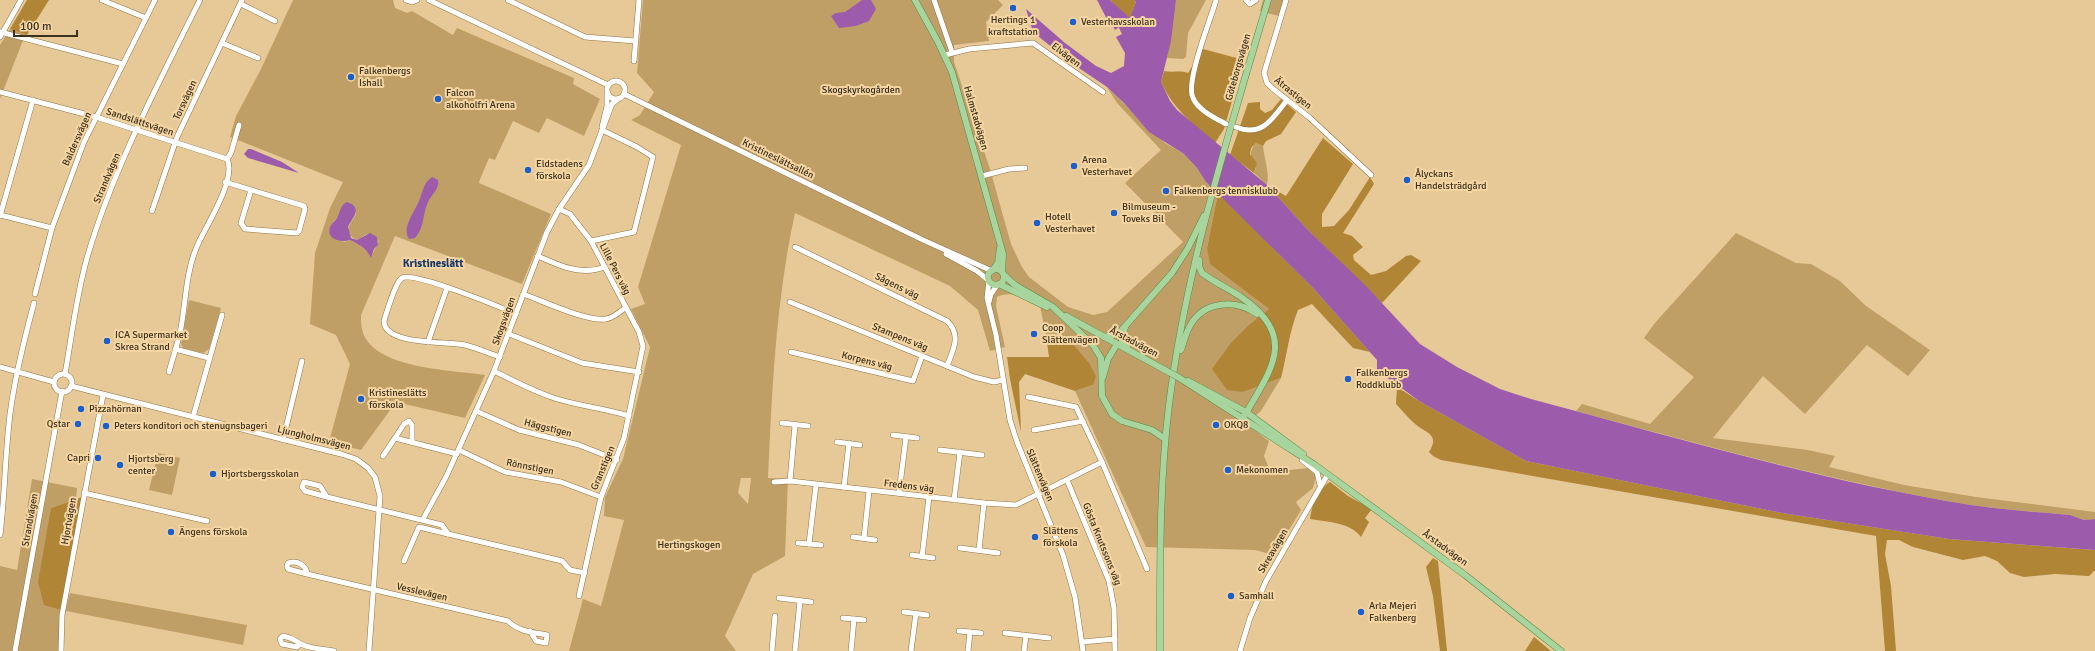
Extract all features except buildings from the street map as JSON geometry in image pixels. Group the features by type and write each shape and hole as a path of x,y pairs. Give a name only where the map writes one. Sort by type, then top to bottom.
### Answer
{"main road":[{"name":"Halmstadvägen","path":"915,0 945,55 956,84 1001,247 1004,260 1003,274"},
{"name":"Göteborgsvägen","path":"1212,199 1268,0"},
{"path":"1160,651 1160,523 1165,439 1182,320 1212,199"},
{"path":"1104,337 1117,334 1164,282 1181,260 1212,199"},
{"path":"1200,244 1198,263 1202,273 1256,308 1272,329 1274,338 1274,360 1267,377 1244,415"},
{"path":"992,270 1003,274 1003,281 998,285 992,284 988,280 988,275 992,270 998,263 1001,247"},
{"name":"Årstadvägen","path":"1003,274 1015,286 1060,312 1165,370 1203,388 1284,439 1315,465"},
{"name":"Årstadvägen","path":"998,285 1060,312"},
{"path":"1176,360 1191,324 1201,313 1208,309 1221,304 1234,304 1247,308 1265,319"},
{"path":"1060,312 1098,351 1101,358 1102,396 1112,414 1122,421 1152,430 1165,439"},
{"path":"1128,322 1122,341 1134,353"},
{"path":"1102,378 1108,359 1117,344"},
{"name":"Årstadvägen","path":"1244,415 1290,450 1328,474 1465,575 1561,651"}],"street":[{"path":"21,0 1,34 123,64"},
{"path":"102,0 146,18"},
{"name":"Baldersvägen","path":"35,294 52,228 84,142 155,0"},
{"name":"Strandvägen","path":"64,374 75,308 87,259 106,201 200,0"},
{"path":"406,0 412,2 417,0"},
{"path":"429,0 608,85"},
{"path":"508,0 584,37 636,41"},
{"path":"634,61 639,0"},
{"path":"934,0 952,52"},
{"path":"1216,0 1198,58 1190,91 1192,98 1199,106 1226,124"},
{"path":"1246,0 1250,4 1256,0"},
{"name":"Ätrastigen","path":"1286,0 1264,76 1266,83 1310,118 1371,175"},
{"name":"Torsvägen","path":"152,211 175,143 241,2 275,21"},
{"path":"222,43 258,58"},
{"name":"Elvägen","path":"945,55 952,52 989,46 1032,43 1102,92"},
{"path":"613,81 620,82 625,87 624,94 618,99 611,98 607,92 608,85 613,81"},
{"name":"Sandslättsvägen","path":"0,92 96,117 137,132 227,159"},
{"name":"Skogsvägen","path":"602,130 607,106 607,92"},
{"name":"Kristineslättsallén","path":"624,94 923,240 992,270"},
{"name":"Skogsvägen","path":"423,519 458,452 494,371 538,256 559,209 589,165 612,104 618,99"},
{"path":"33,100 0,215 52,228"},
{"path":"1236,127 1247,130 1258,129 1271,121 1287,100"},
{"path":"169,372 175,349 192,260 198,244 217,211 229,168 227,159 232,153 239,125"},
{"path":"591,241 634,232 652,157 637,147 602,130"},
{"path":"982,176 1008,169 1025,168"},
{"path":"225,182 304,206 305,209 299,231 297,233 245,229 242,227 251,190"},
{"name":"Lille Pers väg","path":"559,209 570,214 591,241 639,332 643,346"},
{"name":"Kristineslättsallén","path":"923,240 977,270 988,280"},
{"name":"Sågens väg","path":"796,247 947,321 954,331 956,338 947,366"},
{"path":"538,256 584,271 604,267"},
{"path":"500,357 465,345 412,340 398,336 386,327 384,321 402,278 416,278 463,293 516,314"},
{"name":"Slättenvägen","path":"988,280 986,292 996,335 1010,420 1057,539 1068,573 1083,651"},
{"path":"989,303 991,294 998,285"},
{"path":"428,342 447,288"},
{"path":"523,294 578,315 594,318 606,319 625,308"},
{"name":"Stampens väg","path":"790,302 986,381 1003,380"},
{"path":"0,535 7,473 10,415 17,372 34,303"},
{"path":"194,415 222,316"},
{"path":"509,334 582,363 639,372"},
{"name":"Granstigen","path":"579,596 601,497 617,460 629,416 643,346"},
{"path":"175,349 209,358"},
{"name":"Korpens väg","path":"791,352 913,381 922,356"},
{"path":"283,440 302,361"},
{"path":"0,367 54,382"},
{"path":"494,371 530,389 554,398 606,409 629,416"},
{"path":"64,374 70,378 71,386 68,390 62,391 56,388 54,382 58,376 64,374"},
{"name":"Ljungholmsvägen","path":"71,386 103,395 194,415 283,440 356,458 365,464 377,482 380,509 369,651"},
{"name":"Strandvägen","path":"15,651 62,391"},
{"name":"Hjortvägen","path":"61,651 62,615 103,395"},
{"path":"1028,397 1076,407 1102,462 1147,569"},
{"name":"Häggstigen","path":"476,411 519,430 578,445 617,460"},
{"path":"383,456 404,424 410,421 412,425 412,442"},
{"path":"1034,430 1083,421"},
{"path":"782,423 808,426"},
{"path":"790,481 795,425"},
{"path":"893,435 917,438"},
{"path":"899,493 906,437"},
{"name":"Rönnstigen","path":"395,438 458,452 504,472 561,482 601,497"},
{"path":"837,442 860,444"},
{"path":"844,487 849,443"},
{"path":"940,450 982,455"},
{"path":"1290,450 1317,472 1320,485"},
{"path":"954,500 960,452"},
{"name":"Fredens väg","path":"774,482 790,481 869,491 899,493 929,498 1016,505 1102,462"},
{"name":"Skreavägen","path":"1240,651 1250,618 1266,580 1320,485 1328,474"},
{"name":"Gösta Knutssons väg","path":"1067,480 1109,581 1114,608 1115,651"},
{"path":"327,497 320,486 304,482 302,487 305,491 327,497 423,519 442,525 448,534"},
{"path":"809,544 816,485"},
{"path":"864,538 869,491"},
{"path":"84,493 207,521"},
{"path":"922,556 929,498"},
{"path":"979,550 984,503"},
{"path":"404,562 419,527 558,560 570,570 585,573"},
{"path":"853,537 875,540"},
{"path":"798,543 821,546"},
{"path":"960,548 998,552"},
{"path":"912,556 933,558"},
{"name":"Vesslevägen","path":"307,574 508,621 516,629 530,631"},
{"path":"779,598 812,602"},
{"path":"795,651 800,601"},
{"path":"904,612 927,615"},
{"path":"911,651 916,613"},
{"path":"772,651 775,616"},
{"path":"843,618 864,620"},
{"path":"851,651 854,619"},
{"path":"959,631 981,633"},
{"path":"968,651 970,632"},
{"path":"1005,633 1049,638"},
{"path":"1024,651 1026,636"},
{"path":"1082,642 1115,639"},
{"path":"300,644 334,651"}],"green space":[{"path":"293,0 393,0 395,8 407,13 412,11 453,35 457,28 574,78 573,84 600,99 584,136 547,118 539,133 513,121 495,160 489,158 480,179 479,183 551,214 522,284 395,236 361,315 361,324 364,336 375,349 388,357 420,366 485,375 465,418 396,402 361,450 329,442 350,364 336,335 310,324 315,253 330,208 343,182 230,137 236,116 261,69","holes":["355,207 356,214 348,228 349,234 357,240 367,234 379,241 371,257 365,249 356,243 350,240 344,242 331,235 330,230 337,218"]},
{"path":"643,0 998,0 1003,5 986,22 989,41 954,45 954,62 990,169 1011,244 1022,267 1029,277 1068,307 1093,315 1107,312 1183,242 1125,183 1161,150 1117,103 1107,87 1165,143 1184,154 1197,168 1206,182 1218,193 1207,248 1256,299 1269,309 1251,323 1243,392 1281,378 1261,411 1246,424 1269,441 1264,456 1269,468 1290,470 1308,468 1316,476 1313,488 1296,502 1301,510 1274,555 1255,550 1146,547 1075,391 1093,385 1072,343 1046,335 1040,306 1019,296 1008,294 997,297 996,306 1005,347 990,351 978,310 950,286 795,213 783,279 779,312 773,378 768,478 788,479 785,556 753,574 725,636 736,651 569,651 583,599 601,606 624,520 604,516 605,497 623,459 650,347 631,309 645,304 638,287 681,145 631,120 640,115 654,92 637,73","holes":["741,478 751,478 748,504 738,493"]},
{"path":"1176,0 1206,0 1188,33 1186,57 1183,59 1167,58"},
{"path":"1263,0 1285,0 1279,16 1260,11"},
{"path":"10,29 27,35 22,43 0,99 0,45"},
{"path":"1256,143 1263,146 1268,180 1267,185 1254,173 1256,168 1251,152"},
{"path":"1736,233 1796,263 1811,264 1840,281 1866,306 1930,350 1908,376 1867,345 1805,414 1763,376 1713,438 1808,450 1835,456 1829,467 1904,485 1976,497 2095,512 2095,519 2084,520 2070,515 2008,510 1971,505 1872,486 1773,463 1576,411 1582,404 1650,424 1694,377 1644,338 1654,324"},
{"path":"189,300 221,308 209,349 203,353 183,348 181,344"},
{"path":"158,453 180,458 172,495 149,490"},
{"path":"32,479 77,488 76,499 51,508 65,611 70,593 247,625 243,645 66,611 58,651 0,651 0,566 17,570"}],"shaded area":[{"path":"27,0 49,0 27,35 10,29"},
{"path":"862,0 871,0 876,9 869,21 856,26 839,28 831,16 836,13 845,12"},
{"path":"1097,0 1110,0 1130,18 1136,2 1134,0 1176,0 1171,41 1161,82 1170,101 1177,110 1267,185 1308,230 1367,287 1420,344 1457,367 1500,389 1531,399 1750,458 1860,484 1971,505 2008,510 2070,515 2084,520 2095,519 2095,550 1949,539 1782,513 1526,461 1419,401 1377,370 1377,360 1313,288 1206,182 1197,168 1184,154 1149,132 1125,104 1107,87 1070,62 1033,32 1026,9 1065,43 1096,66 1111,73 1124,66 1125,53 1116,37 1122,34 1115,20 1118,28 1115,30 1113,26 1111,27"},
{"path":"1110,0 1134,0 1136,2 1130,19"},
{"path":"1203,49 1244,60 1224,129 1215,143 1178,109 1161,82 1164,71 1188,73"},
{"path":"1281,99 1296,112 1281,134 1266,141 1263,146 1256,143 1251,148 1250,154 1257,163 1254,173 1230,155 1248,103 1260,102 1260,109 1265,113 1272,110"},
{"path":"1323,138 1353,164 1322,214 1322,227 1334,226 1349,210 1370,177 1374,184 1343,233 1352,236 1363,247 1353,255 1354,260 1371,275 1386,271 1406,256 1411,255 1421,261 1382,303 1308,230 1267,185 1286,196"},
{"path":"248,149 282,162 299,173 248,158 244,154"},
{"path":"432,177 438,180 438,186 429,199 418,234 415,238 409,239 407,235 408,225 425,185"},
{"path":"1218,193 1313,288 1370,352 1353,348 1312,304 1298,310 1290,335 1281,378 1243,392 1227,390 1212,369 1231,343 1251,323 1269,309 1210,264 1207,248"},
{"path":"347,202 352,204 356,210 348,227 351,238 357,240 370,233 377,237 378,245 374,249 371,258 365,249 357,243 350,240 342,241 331,237 329,230 331,225 337,218 342,207"},
{"path":"1046,335 1072,343 1089,363 1096,376 1093,385 1075,391 1025,374 1019,382 1021,432 1007,357 1049,357"},
{"path":"1397,387 1526,461 1782,513 1949,539 2095,550 2095,570 2089,576 2055,574 2024,577 2010,573 1997,561 1985,556 1963,560 1913,547 1899,540 1887,540 1885,554 1891,586 1896,651 1885,651 1876,536 1441,460 1429,452 1433,441 1430,434 1411,421 1396,404"},
{"path":"1330,482 1348,496 1372,509 1365,518 1369,522 1361,537 1351,528 1331,522 1310,519 1316,499 1322,489"},
{"path":"85,496 65,611 44,605 38,582 51,508"},
{"path":"1433,558 1438,561 1447,651 1440,651 1433,596 1426,567"},
{"path":"1534,637 1551,651 1525,651"}],"place":[{"name":"Hertings 1 kraftstation","path":"1013,8"},
{"name":"Vesterhavsskolan","path":"1073,22"},
{"name":"Falkenbergs Ishall","path":"351,77"},
{"name":"Falcon alkoholfri Arena","path":"438,99"},
{"name":"Arena Vesterhavet","path":"1074,166"},
{"name":"Eldstadens förskola","path":"528,170"},
{"name":"Ålyckans Handelsträdgård","path":"1407,180"},
{"name":"Falkenbergs tennisklubb","path":"1166,191"},
{"name":"Bilmuseum - Toveks Bil","path":"1114,213"},
{"name":"Hotell Vesterhavet","path":"1037,223"},
{"name":"Coop Slättenvägen","path":"1034,334"},
{"name":"ICA Supermarket Skrea Strand","path":"107,341"},
{"name":"Falkenbergs Roddklubb","path":"1348,379"},
{"name":"Kristineslätts förskola","path":"361,399"},
{"name":"Pizzahörnan","path":"81,409"},
{"name":"Qstar","path":"78,424"},
{"name":"OKQ8","path":"1216,425"},
{"name":"Peters konditori och stenugnsbageri","path":"106,426"},
{"name":"Capri","path":"98,458"},
{"name":"Hjortsberg center","path":"120,465"},
{"name":"Mekonomen","path":"1228,470"},
{"name":"Hjortsbergsskolan","path":"213,474"},
{"name":"Ängens förskola","path":"171,532"},
{"name":"Slättens förskola","path":"1035,537"},
{"name":"Samhall","path":"1231,596"},
{"name":"Arla Mejeri Falkenberg","path":"1361,612"}],"district":[{"name":"Kristineslätt","path":"433,263"}],"park label":[{"name":"Skogskyrkogården","path":"861,90"},
{"name":"Hertingskogen","path":"689,545"}]}
